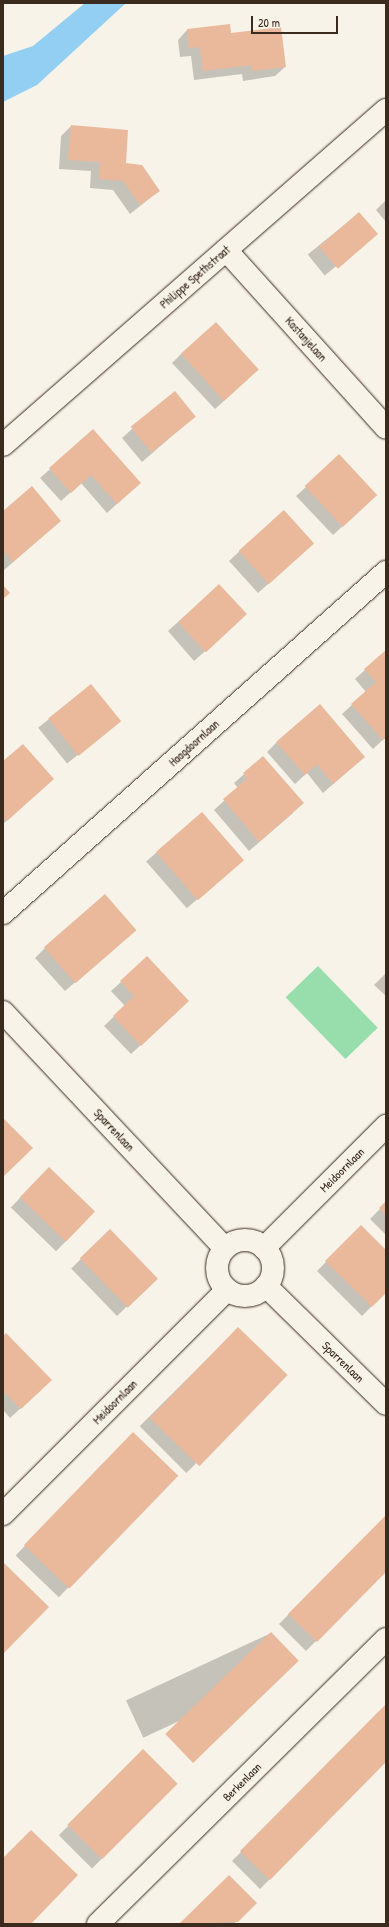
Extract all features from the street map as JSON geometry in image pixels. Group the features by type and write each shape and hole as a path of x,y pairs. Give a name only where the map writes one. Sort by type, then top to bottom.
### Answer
{"street":[{"name":"Philippe Spethstraat","path":"3,444 386,110"},
{"name":"Kastanjelaan","path":"226,250 386,428"},
{"name":"Haagdoornlaan","path":"3,913 386,572"},
{"name":"Sparrenlaan","path":"3,1012 225,1248"},
{"name":"Meidoornlaan","path":"264,1248 386,1126"},
{"path":"245,1240 264,1248 273,1269 266,1286 250,1296 227,1290 217,1269 225,1248 245,1240"},
{"name":"Sparrenlaan","path":"266,1286 386,1404"},
{"name":"Meidoornlaan","path":"3,1514 227,1290"},
{"name":"Berkenlaan","path":"98,1924 386,1639"}],"green space":[{"path":"318,966 378,1028 345,1059 286,997"}],"water":[{"path":"85,3 126,3 37,85 3,102 3,56 33,46"}],"building":[{"path":"230,24 231,33 281,27 286,67 252,71 251,65 203,71 200,47 189,48 187,29"},
{"path":"71,125 128,130 126,163 142,165 160,191 140,205 123,181 99,179 100,162 68,160"},
{"path":"359,212 378,234 338,269 319,247"},
{"path":"216,322 259,370 224,401 181,353"},
{"path":"175,391 196,417 151,453 131,427"},
{"path":"93,429 141,483 117,504 91,475 71,493 49,468"},
{"path":"339,454 377,495 343,527 305,486"},
{"path":"32,486 61,521 13,562 3,550 3,511"},
{"path":"284,510 314,543 269,584 239,551"},
{"path":"219,584 247,614 206,652 178,622"},
{"path":"3,585 10,593 3,599"},
{"path":"386,650 386,738 383,740 351,704 376,682 364,669"},
{"path":"91,684 121,721 78,756 48,719"},
{"path":"320,704 365,757 333,784 317,764 305,775 276,742"},
{"path":"23,744 54,779 7,821 3,817 3,761"},
{"path":"263,756 304,803 259,842 223,799 247,779 243,773"},
{"path":"202,812 244,860 198,900 156,852"},
{"path":"105,894 136,930 75,983 44,947"},
{"path":"147,956 189,1001 141,1046 113,1016 134,996 120,981"},
{"path":"3,1118 33,1148 3,1177"},
{"path":"49,1167 95,1211 66,1242 20,1197"},
{"path":"386,1201 386,1216 379,1208"},
{"path":"361,1225 386,1250 386,1293 372,1307 325,1261"},
{"path":"110,1229 158,1279 128,1308 80,1258"},
{"path":"238,1327 288,1375 199,1466 150,1418"},
{"path":"6,1333 52,1380 21,1409 3,1391 3,1336"},
{"path":"133,1432 178,1476 69,1589 24,1545"},
{"path":"386,1515 386,1572 317,1642 288,1614"},
{"path":"4,1563 49,1607 3,1654 3,1564"},
{"path":"271,1632 299,1661 193,1763 165,1734"},
{"path":"386,1704 386,1762 270,1880 240,1851"},
{"path":"143,1749 178,1784 102,1859 67,1825"},
{"path":"31,1830 78,1875 31,1924 3,1924 3,1858"},
{"path":"229,1875 257,1903 238,1922 179,1924"}]}
